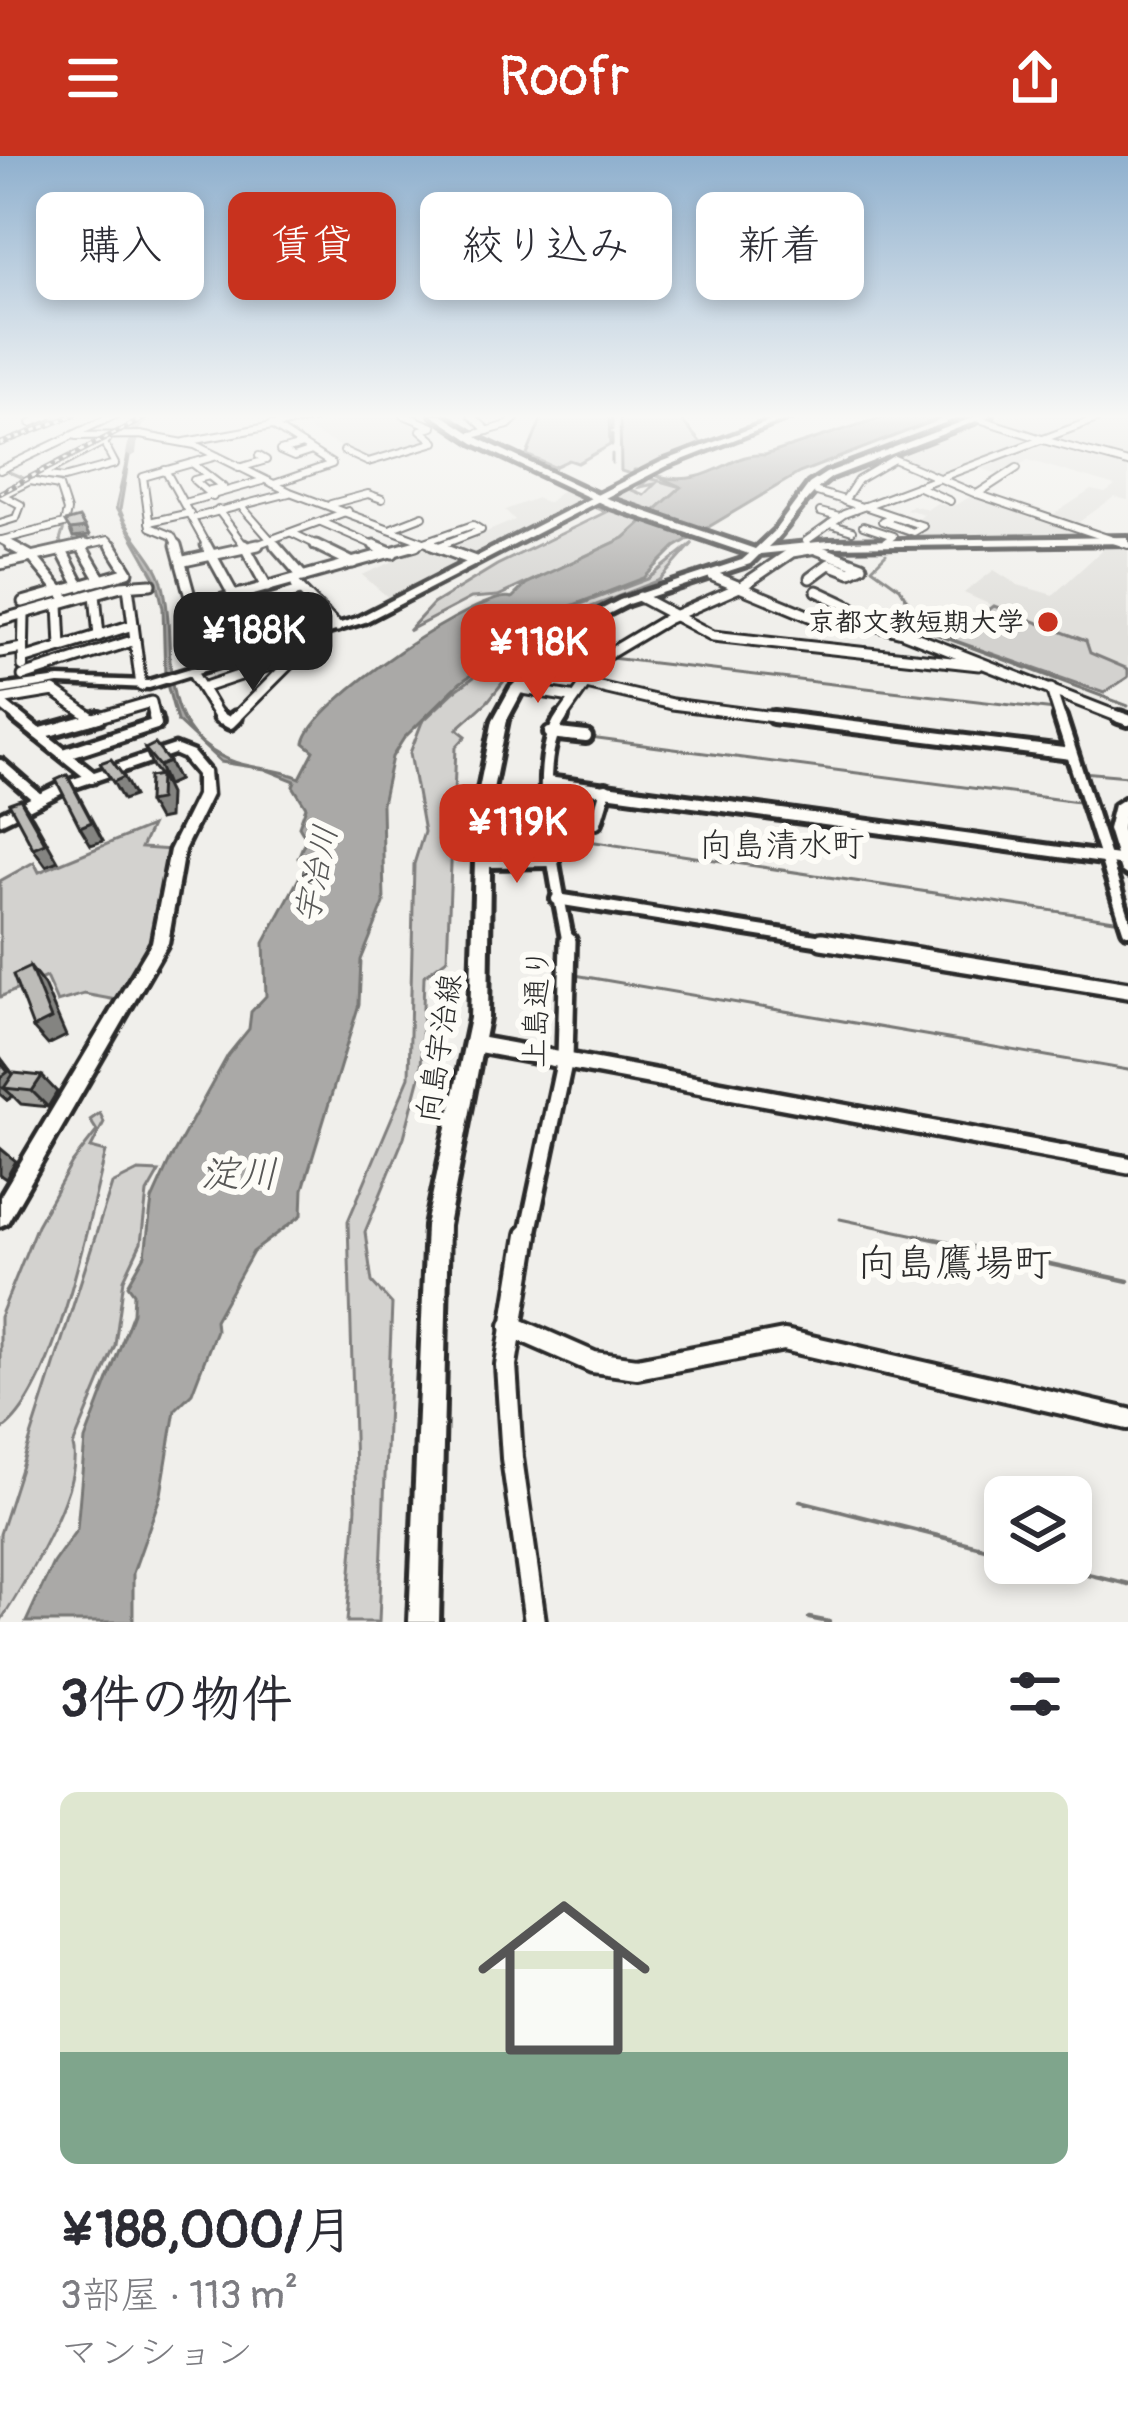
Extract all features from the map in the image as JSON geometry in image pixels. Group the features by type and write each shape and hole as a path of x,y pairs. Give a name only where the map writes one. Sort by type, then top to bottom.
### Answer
{"main road":[{"path":"569,483 602,499 771,554 808,548"},
{"name":"向島宇治線","path":"424,1622 437,1226 476,1044 490,753 500,720 517,688 581,624 640,597 746,562 817,483"},
{"path":"841,544 854,537 884,542 1128,542"},
{"path":"758,548 808,548"}],"street":[{"path":"0,523 16,518 21,505 2,495 26,483"},
{"path":"1,540 64,524 67,512 59,486 45,483"},
{"path":"145,483 149,522"},
{"path":"172,483 234,596"},
{"path":"198,483 210,494"},
{"path":"210,494 223,487 218,483"},
{"path":"184,503 252,483"},
{"path":"23,680 141,686 193,674 381,612 633,483"},
{"path":"844,500 854,483"},
{"path":"808,548 862,566 850,572 832,565 808,548 806,541 880,500 929,483"},
{"path":"952,483 1111,540"},
{"path":"977,494 993,483"},
{"path":"272,484 475,561"},
{"path":"919,487 950,501"},
{"path":"848,490 880,500"},
{"path":"146,500 177,492"},
{"path":"149,522 193,518 290,492"},
{"path":"817,492 893,515"},
{"path":"329,505 368,494 382,499"},
{"path":"184,561 247,550 368,505"},
{"path":"241,506 274,541 298,579 300,592 337,626"},
{"path":"218,510 267,587"},
{"path":"820,512 854,537 874,530"},
{"path":"392,528 423,516"},
{"path":"170,532 193,518"},
{"path":"149,522 170,532 184,561 196,622 300,592"},
{"path":"323,522 394,553"},
{"path":"59,525 63,550 83,585"},
{"path":"194,607 394,553 473,525 481,530 439,546"},
{"path":"862,526 893,536 884,542"},
{"path":"293,534 354,564"},
{"path":"1,540 32,556 64,599 61,647"},
{"path":"0,564 108,540 128,572 83,585 64,599 24,615 0,620"},
{"name":"上島通り","path":"535,1622 506,1365 566,1059 571,958 552,861 547,782 550,733 604,656 808,548 841,544"},
{"path":"81,546 101,580"},
{"path":"831,577 815,575 832,565"},
{"path":"712,576 812,617 843,616 992,665 1128,720"},
{"path":"23,602 151,584"},
{"path":"128,586 141,686"},
{"path":"817,591 851,607 843,616"},
{"path":"95,594 98,636"},
{"path":"640,597 713,635 992,665"},
{"path":"23,680 24,615"},
{"path":"0,652 61,647 133,625"},
{"path":"216,740 314,639 310,634"},
{"path":"0,690 135,640"},
{"path":"202,688 296,657"},
{"path":"243,673 259,694"},
{"path":"193,674 222,722 230,723"},
{"path":"582,683 672,704 1071,754"},
{"path":"517,688 571,697"},
{"path":"1051,689 1087,804 1116,862"},
{"path":"0,702 54,691 91,717"},
{"path":"38,734 149,700 156,724 64,754"},
{"path":"0,702 92,777"},
{"path":"550,733 586,737"},
{"path":"0,819 92,777 175,749 188,755 206,783 177,850 160,943 0,1216"},
{"path":"0,765 39,799"},
{"path":"547,782 1116,862"},
{"path":"596,822 606,789"},
{"path":"1126,924 1115,830 1119,808 1128,801"},
{"path":"482,862 552,861"},
{"path":"557,899 1128,990"},
{"path":"476,1044 1128,1165"},
{"path":"511,1326 592,1362 637,1368 784,1340 1128,1418"}],"shaded area":[{"path":"644,483 668,483 681,487 624,538 498,596 471,598 408,631 433,604 497,565 606,512 591,506 627,488 644,495 655,484 640,487"},
{"path":"1106,483 1128,483 1128,500 1114,497 1072,527 1097,536 902,539 928,523 919,519 924,514 906,509 912,505 951,507 974,495 1048,518 1091,490 1105,493 1115,486"},
{"path":"565,488 580,495 575,499 579,502 470,557 448,548 515,520 505,510 537,498 548,503"},
{"name":"京都文教短期大学","path":"1111,542 1128,546 1128,678 1104,694 944,640 991,605 964,593 994,570 1018,585 1053,595"},
{"path":"693,543 660,580 581,611 531,652 525,651 512,662 516,666 488,701 457,729 466,736 456,747 447,959 424,976 421,1073 404,1137 365,1232 372,1282 392,1304 379,1622 347,1622 356,1508 348,1221 409,1077 414,864 424,832 410,753 422,722 455,691 565,610 648,579"},
{"path":"433,544 468,560 390,599 362,575"},
{"path":"994,606 1086,641 1090,653 1128,669 1128,677 1104,693 950,639"},
{"path":"151,826 141,848 171,850 155,943 122,1001 84,994 57,1002 46,977 0,997 0,881 34,862 39,872"},
{"path":"100,1113 104,1122 91,1148 106,1152 67,1303 37,1382 20,1412 0,1431 0,1317 37,1225 72,1163 97,1131 90,1120"},
{"path":"138,1171 159,1172 147,1193 141,1243 124,1279 115,1345 73,1446 74,1463 61,1510 0,1622 0,1534 112,1184"}],"water":[{"name":"淀川","path":"122,483 120,510 162,582 172,682 187,727 204,745 229,760 282,772 300,778 314,751 304,743 314,725 366,676 469,610 512,598 526,584 624,538 681,487 673,483 782,483 675,547 644,578 563,609 460,683 404,738 392,757 382,804 384,903 361,960 359,1004 303,1189 302,1215 253,1252 215,1320 216,1330 192,1393 175,1410 161,1494 133,1573 133,1622 26,1622 53,1563 77,1529 85,1440 133,1313 134,1293 128,1285 145,1255 152,1200 228,1055 249,1029 251,1012 266,996 264,943 305,867 298,858 306,838 299,826 306,807 293,786 295,781 265,769 221,762 177,721 165,677 163,608 157,581 116,508"}],"building":[{"path":"79,518 85,528 70,530 65,522"},
{"path":"155,744 169,762 159,766 145,749"},
{"path":"111,759 124,777 113,782 100,763"},
{"path":"67,775 92,822 80,827 56,780"},
{"path":"160,775 159,800 148,802 149,777"},
{"path":"20,799 45,843 33,848 9,803"},
{"path":"30,967 51,1019 33,1028 13,975"},
{"path":"14,1073 42,1076 32,1091 4,1088"}],"waterway":[{"path":"60,485 68,503"},
{"path":"64,548 60,541 65,524"},
{"path":"886,554 872,568 900,588 925,630 1128,706"},
{"path":"611,658 1055,710"},
{"path":"590,738 1086,803"},
{"path":"1082,772 1128,776"},
{"path":"1093,804 1101,829"},
{"path":"555,836 1121,921"},
{"path":"1123,895 1128,911"},
{"path":"575,975 1128,1070"},
{"path":"840,1219 924,1237"},
{"path":"916,1235 924,1237"},
{"path":"924,1237 930,1238"},
{"path":"924,1237 1128,1281"},
{"path":"800,1501 984,1548"},
{"path":"1092,1575 1128,1584"},
{"path":"809,1618 829,1622"}],"railway":[{"path":"0,493 18,483"}],"place":[{"name":"京都文教短期大学","path":"1048,622"}],"district":[{"name":"向島清水町","path":"782,844"},
{"name":"向島鷹場町","path":"955,1262"}],"water label":[{"name":"宇治川","path":"315,874"}]}
